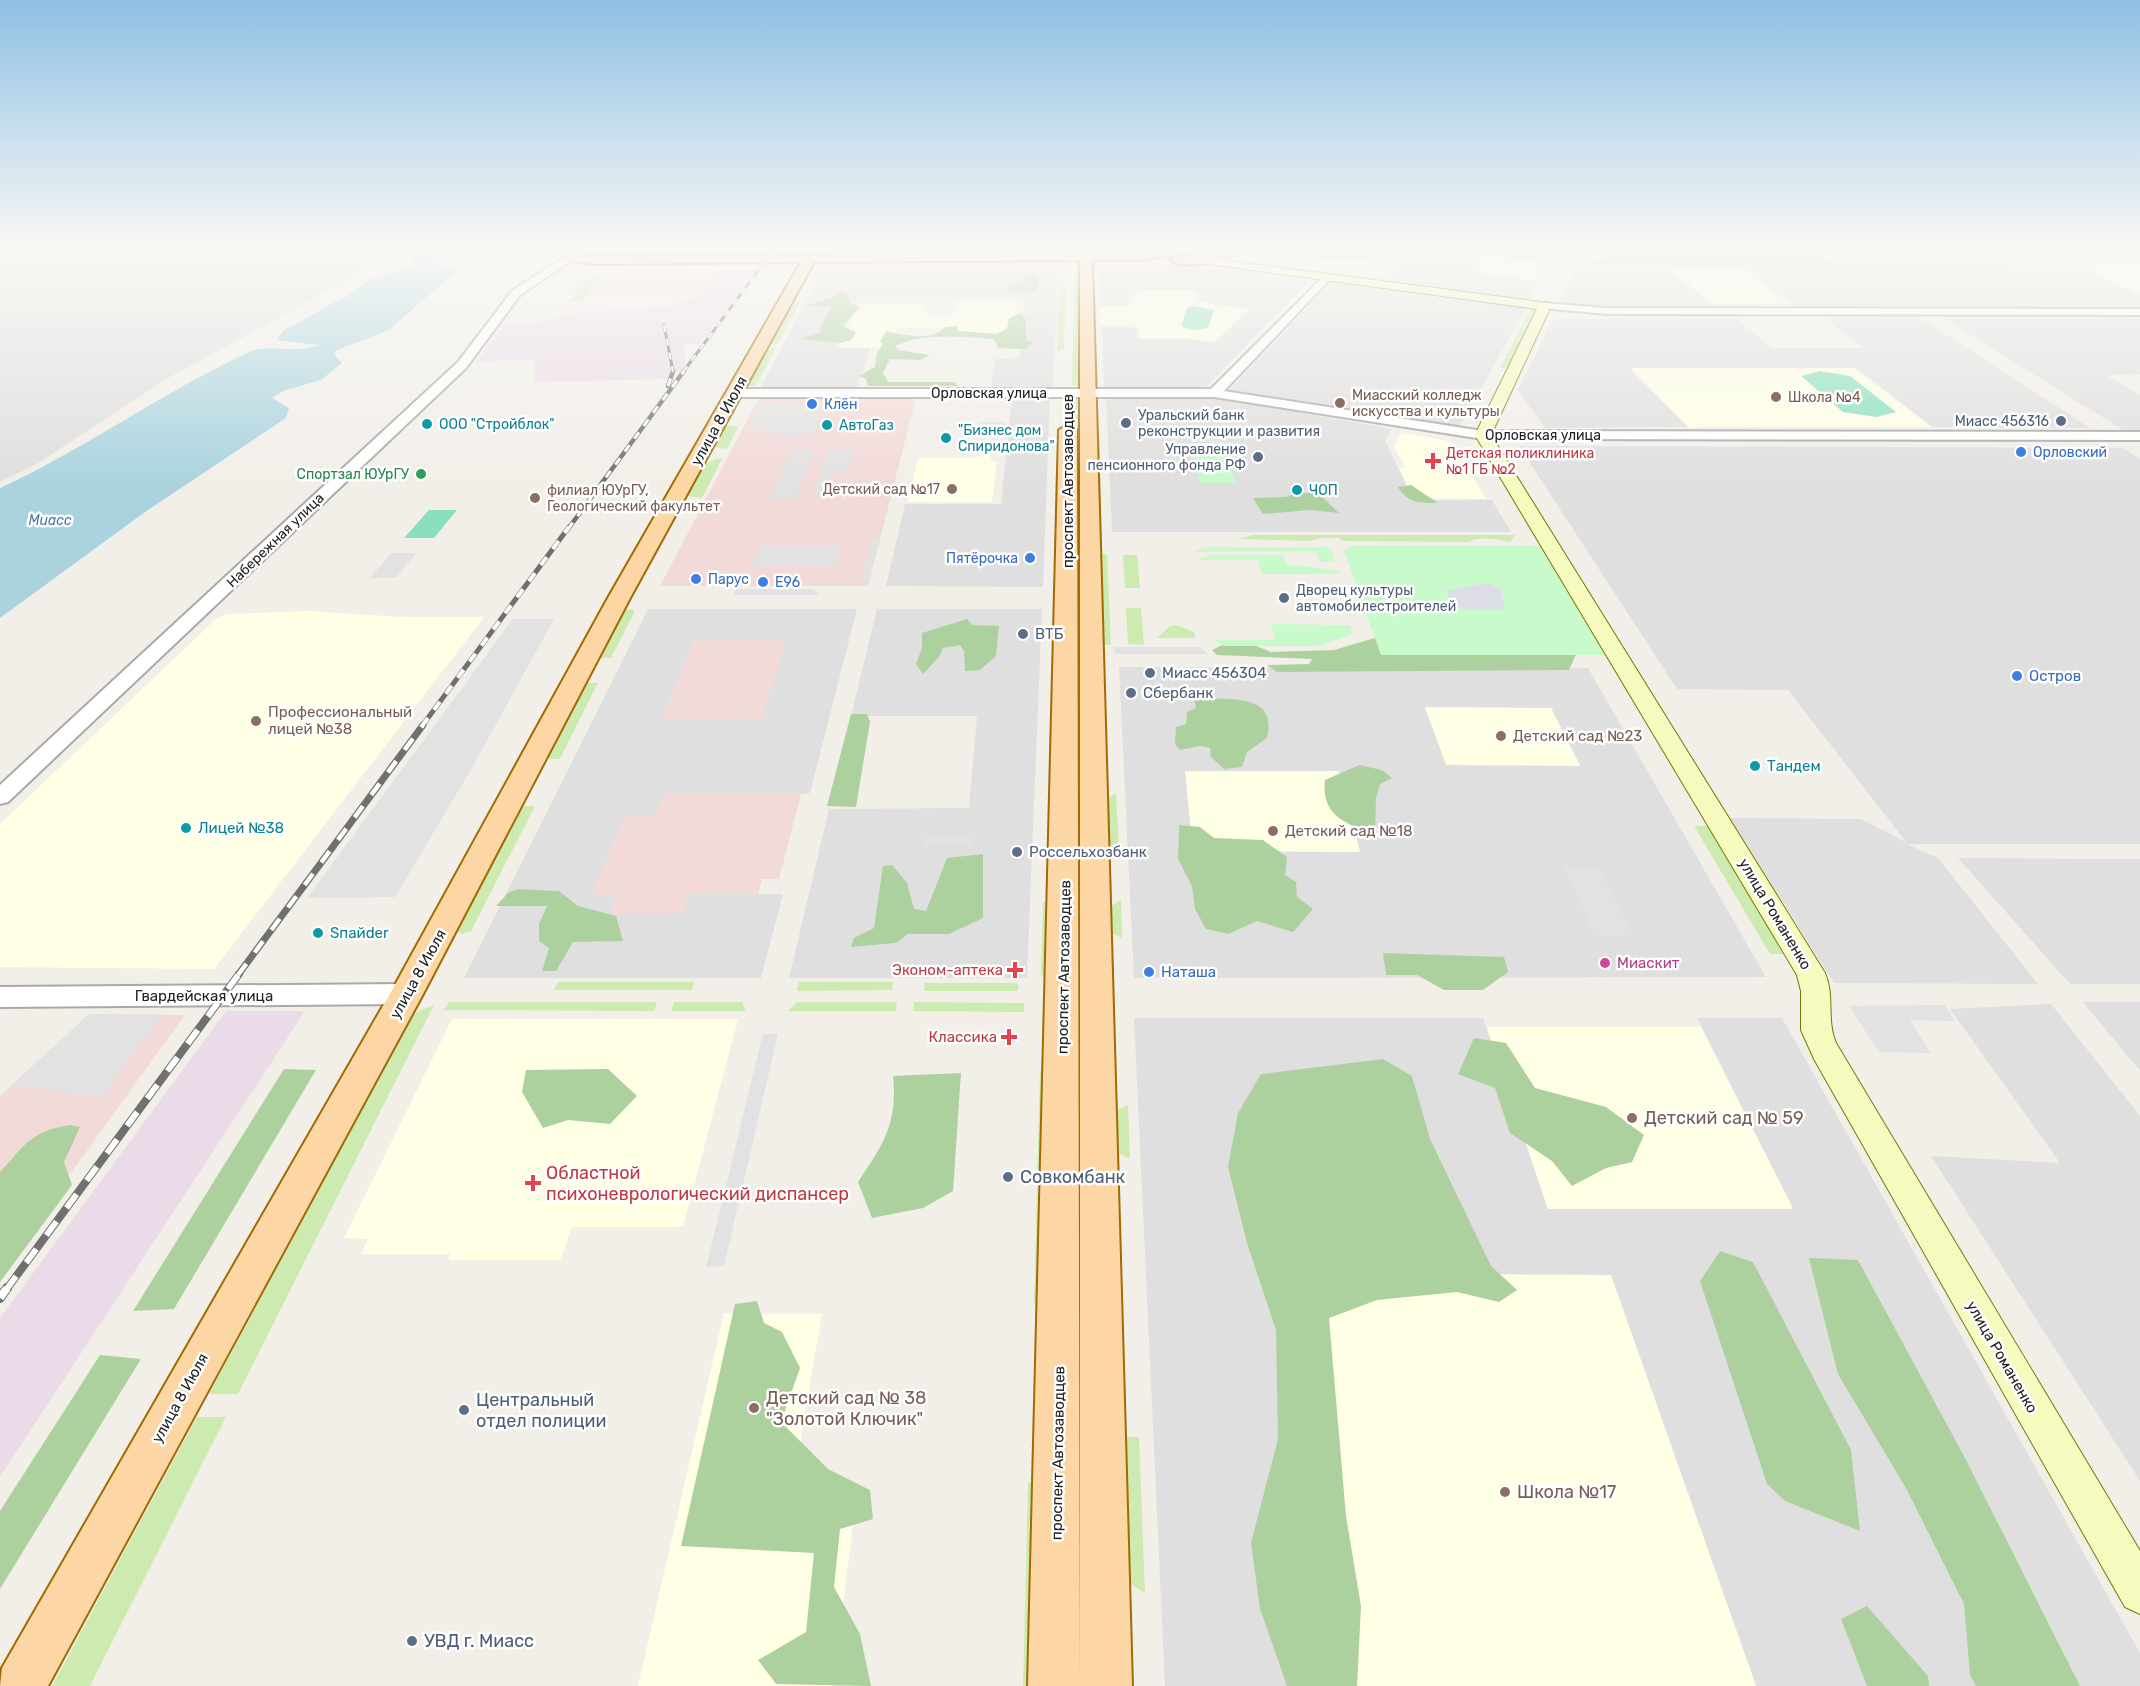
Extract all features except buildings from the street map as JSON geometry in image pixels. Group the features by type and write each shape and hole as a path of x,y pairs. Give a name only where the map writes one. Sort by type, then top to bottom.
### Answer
{"main road":[{"name":"улица 8 Июля","path":"20,1686 407,994 619,598 771,327"},
{"name":"проспект Автозаводцев","path":"1054,1686 1076,327"},
{"path":"1483,435 1535,327"},
{"name":"проспект Автозаводцев","path":"1074,389 1106,1686"},
{"name":"улица Романенко","path":"1483,435 1811,973 1817,994 1815,1021 1819,1038 1830,1060 2140,1592"}],"street":[{"name":"Набережная улица","path":"0,797 204,609 369,449 447,379 469,357 491,327"},
{"path":"1214,393 1278,327"},
{"name":"Орловская улица","path":"734,393 1074,389 1214,393 1483,435 2140,436"},
{"name":"Гвардейская улица","path":"0,997 407,994"}],"shaded area":[{"path":"0,327 262,327 170,377 35,465 0,482"},
{"path":"501,327 713,327 700,344 684,344 686,363 681,371 669,373 669,379 535,382 535,359 477,362"},
{"path":"792,327 844,327 835,348 871,348 857,387 761,387"},
{"path":"849,327 1015,327 1014,335 952,335 953,328 896,328 890,348 840,348"},
{"path":"1022,327 1056,327 1053,387 991,387 995,359 1019,358"},
{"path":"1102,327 1136,328 1138,339 1188,339 1214,343 1232,327 1265,327 1206,387 1104,387"},
{"path":"1138,327 1230,327 1214,342 1188,338 1139,338"},
{"path":"1289,327 1516,327 1458,429 1230,390"},
{"path":"1549,327 1746,327 1772,348 1863,348 1836,327 1934,327 2090,428 1932,427 1857,368 1630,370 1688,427 1545,428 1518,390"},
{"path":"1957,327 2140,327 2140,374 2106,375 2140,395 2140,433 2128,433"},
{"name":"Школа №4","path":"1631,368 1853,368 1932,427 1688,427"},
{"path":"761,394 917,394 868,586 660,586"},
{"path":"1106,397 1215,397 1392,429 1385,440 1413,500 1492,500 1511,532 1112,532"},
{"path":"1012,398 1050,398 1043,587 886,586 905,504 1001,504"},
{"path":"759,403 794,403 793,408 823,408 814,434 784,436 748,426"},
{"path":"978,422 1006,422 1004,437 976,437"},
{"path":"1190,429 1224,430 1227,443 1192,443"},
{"name":"Детская поликлиника №1 ГБ №2","path":"1402,432 1452,442 1486,499 1414,498 1399,468 1405,467 1394,446"},
{"path":"1519,446 2123,448 2140,459 2140,844 1907,844 1938,858 2038,984 1834,983 1730,818 1861,819 1907,843 1788,690 1677,689"},
{"path":"792,450 814,450 794,500 770,499"},
{"path":"829,450 854,450 848,471 833,471 823,495 813,495"},
{"name":"Детский сад №17","path":"991,454 990,461 997,461 992,502 908,502 918,458 973,458"},
{"path":"872,539 880,539 869,582 861,582"},
{"path":"760,546 841,546 836,566 752,566"},
{"path":"391,553 416,553 396,578 370,578"},
{"path":"1487,583 1500,588 1506,610 1470,610 1448,605 1449,590"},
{"path":"736,589 813,589 820,595 734,595"},
{"path":"648,609 857,609 810,793 655,816 593,894 617,894 610,913 689,894 783,894 761,978 464,978"},
{"path":"877,609 1042,609 1027,978 789,978 829,809 969,808 977,716 851,716"},
{"name":"Профессиональный лицей №38","path":"309,611 402,617 484,617 214,969 0,967 0,824 217,618 228,614"},
{"path":"513,619 554,619 472,768 395,897 307,898"},
{"path":"695,639 787,639 761,719 661,719"},
{"path":"1114,647 1200,647 1208,654 1115,654"},
{"path":"1119,667 1588,668 1766,977 1134,978","holes":["1425,708 1551,708 1580,765 1447,765"]},
{"name":"Детский сад №23","path":"1425,707 1551,708 1580,766 1446,765"},
{"name":"Детский сад №18","path":"1185,771 1339,771 1360,852 1193,851"},
{"path":"664,794 801,794 779,879 762,879 758,894 689,894 683,913 609,913 616,895 592,894 625,816 655,816"},
{"path":"925,836 972,836 971,846 924,846"},
{"path":"1958,858 2140,859 2140,984 2070,984"},
{"path":"1564,866 1599,867 1633,937 1595,937"},
{"path":"2083,1002 2140,1002 2140,1071"},
{"path":"2051,1004 2140,1116 2140,1481 1931,1156 2060,1163 1950,1009"},
{"path":"1945,1005 1955,1021 1910,1020 1931,1053 1879,1052 1849,1006"},
{"path":"226,1011 305,1011 0,1477 0,1318"},
{"path":"89,1014 185,1015 0,1271 0,1096"},
{"path":"89,1014 161,1015 101,1097 12,1085"},
{"path":"1134,1018 1483,1018 1548,1209 1793,1208 1697,1018 1782,1018 2140,1653 2140,1686 1756,1686 1611,1276 1350,1686 1165,1686"},
{"name":"Областной психоневрологический диспансер","path":"452,1019 738,1019 683,1227 572,1227 560,1260 448,1260 450,1254 361,1254 368,1239 344,1238"},
{"name":"Детский сад № 59","path":"1487,1027 1701,1027 1793,1209 1548,1209"},
{"path":"763,1034 778,1034 724,1266 706,1267"},
{"name":"Школа №17","path":"1280,1189 1444,1274 1611,1275 1756,1686 1351,1686"},
{"name":"Детский сад № 38 \"Золотой Ключик\"","path":"724,1313 822,1314 790,1502 856,1503 832,1686 638,1686"}],"green space":[{"path":"776,327 787,327 778,344 767,344"},
{"path":"821,327 844,327 856,332 851,340 840,343 801,339 820,333"},
{"path":"945,327 957,327 958,331 996,334 1007,327 1026,327 1026,340 1033,342 1026,349 998,348 994,339 944,336 918,339 895,346 898,350 930,355 920,360 890,359 883,373 888,382 954,382 959,386 868,386 866,379 859,376 875,367 877,353 883,343 880,342 886,331 926,336 940,332"},
{"path":"1058,327 1065,327 1064,350 1057,352"},
{"path":"1073,327 1079,327 1079,385 1072,385"},
{"path":"1183,327 1208,327 1208,328 1193,330"},
{"path":"1521,327 1530,327 1510,367 1500,368"},
{"path":"765,348 776,348 756,386 744,386"},
{"path":"1820,371 1850,376 1896,412 1876,417 1843,412 1801,376"},
{"path":"1074,398 1080,398 1082,533 1072,533"},
{"path":"724,426 738,427 727,449 713,447"},
{"path":"1192,443 1227,443 1235,483 1199,483"},
{"path":"716,459 722,459 702,498 687,496 703,465"},
{"path":"1411,485 1438,503 1411,500 1398,487"},
{"path":"1296,493 1318,493 1339,513 1309,510 1263,514 1253,498 1286,497"},
{"path":"429,510 457,510 434,538 404,538"},
{"path":"1253,535 1515,535 1510,542 1489,539 1469,542 1341,541 1340,538 1320,538 1311,541 1239,539"},
{"path":"1350,546 1544,546 1611,655 1381,655 1344,551"},
{"path":"1204,547 1325,547 1331,549 1335,562 1320,562 1316,551 1194,552"},
{"path":"1097,554 1107,554 1111,645 1100,645"},
{"path":"1123,555 1137,555 1140,588 1125,588"},
{"path":"1212,555 1283,555 1286,564 1340,571 1341,574 1262,574 1258,560 1195,560"},
{"path":"1126,608 1141,608 1144,645 1128,644"},
{"path":"630,609 635,611 611,658 599,658 624,611"},
{"path":"967,619 972,625 999,626 996,656 980,670 965,671 964,651 960,645 943,648 939,657 923,674 916,664 922,648 922,633"},
{"path":"1271,624 1350,625 1353,634 1318,646 1224,646 1213,640 1275,640"},
{"path":"1176,625 1194,632 1195,638 1157,638 1170,626"},
{"path":"1392,633 1577,652 1569,670 1277,672 1267,665 1309,664 1312,659 1217,655 1212,650 1229,642 1249,643 1271,652 1334,650"},
{"path":"1075,668 1083,668 1085,973 1079,975 1074,973"},
{"path":"587,683 598,683 560,759 547,759"},
{"path":"1194,699 1250,702 1266,713 1269,724 1267,738 1247,752 1242,767 1224,769 1211,757 1210,748 1200,746 1180,750 1175,744 1176,727 1186,724 1187,712 1196,708"},
{"path":"851,714 867,714 870,722 856,807 827,806"},
{"path":"1359,765 1382,770 1392,778 1380,784 1376,798 1375,836 1345,822 1331,810 1327,802 1325,780"},
{"path":"1116,793 1119,850 1105,842 1104,801"},
{"path":"523,806 535,806 471,931 462,934 457,931"},
{"path":"1179,825 1200,827 1214,838 1263,840 1287,857 1285,875 1296,882 1297,897 1313,909 1293,932 1257,921 1228,934 1206,929 1195,909 1192,886 1178,859"},
{"path":"1694,826 1716,826 1794,954 1770,954"},
{"path":"983,854 983,918 949,934 908,934 896,943 851,947 854,938 874,928 883,866 892,865 907,883 914,909 926,911 947,858"},
{"path":"518,889 559,891 578,906 616,916 623,941 573,942 556,971 542,971 549,948 539,941 539,924 547,906 496,906 509,892"},
{"path":"1121,900 1122,938 1108,932 1107,909"},
{"path":"1043,902 1054,907 1047,977 1041,975"},
{"path":"1383,953 1504,957 1508,972 1483,990 1444,990 1417,975 1386,975"},
{"path":"558,982 694,982 692,990 554,990"},
{"path":"799,982 893,982 892,990 797,991"},
{"path":"925,983 1017,983 1019,987 1017,991 924,991"},
{"path":"449,1002 657,1002 654,1011 444,1010"},
{"path":"674,1002 742,1002 746,1011 671,1011"},
{"path":"797,1002 897,1002 896,1011 788,1011"},
{"path":"914,1002 1024,1003 1024,1012 913,1011"},
{"path":"434,1005 238,1394 209,1394 414,1013"},
{"path":"1474,1038 1506,1043 1535,1088 1606,1107 1644,1135 1632,1162 1606,1168 1572,1186 1552,1161 1510,1133 1495,1088 1458,1074"},
{"path":"1383,1059 1412,1076 1430,1139 1491,1266 1517,1290 1499,1302 1457,1292 1377,1300 1329,1318 1346,1516 1361,1606 1357,1686 1287,1686 1260,1609 1251,1543 1278,1439 1276,1330 1247,1243 1228,1167 1238,1113 1261,1074"},
{"path":"284,1069 316,1070 174,1309 133,1311"},
{"path":"608,1069 637,1096 610,1124 568,1120 543,1128 522,1092 526,1070"},
{"path":"1040,1071 1052,1071 1048,1303 1034,1303"},
{"path":"961,1073 953,1191 923,1208 872,1218 858,1182 887,1133 893,1107 893,1076"},
{"path":"1128,1105 1130,1159 1114,1151 1113,1112"},
{"path":"70,1125 80,1127 64,1162 72,1185 0,1282 0,1172 37,1135"},
{"path":"1720,1251 1753,1262 1851,1450 1860,1531 1785,1501 1767,1484 1700,1281"},
{"path":"1809,1258 1858,1260 1966,1460 2080,1686 1976,1686 1970,1675 1964,1604 1907,1490 1838,1374"},
{"path":"757,1301 764,1323 782,1332 800,1368 781,1422 828,1469 870,1490 873,1519 840,1529 834,1587 860,1634 871,1686 776,1684 758,1660 806,1632 814,1553 681,1546 735,1304"},
{"path":"100,1355 141,1359 0,1589 0,1511"},
{"path":"197,1417 226,1417 90,1686 52,1686"},
{"path":"1121,1437 1139,1437 1145,1593 1124,1580"},
{"path":"1028,1482 1044,1482 1040,1686 1023,1686"},
{"path":"1867,1606 1928,1676 1929,1686 1867,1686 1841,1619"}],"water":[{"name":"Миасс","path":"291,327 393,327 337,350 334,354 342,363 321,380 283,391 272,398 289,408 286,418 145,512 0,618 0,488 62,456 184,385 247,353 265,349 311,348 319,345 277,340 283,331"}],"railway":[{"path":"664,327 673,371"},
{"path":"683,372 717,327"},
{"path":"668,386 673,371"},
{"path":"568,529 684,371"},
{"path":"422,726 569,527"},
{"path":"238,975 423,725"},
{"path":"6,1290 239,974"},
{"path":"0,1298 7,1288"}],"place":[{"name":"Школа №4","path":"1776,397"},
{"name":"Миасский колледж искусства и культуры","path":"1340,403"},
{"name":"Клён","path":"812,404"},
{"name":"Миасс 456316","path":"2061,421"},
{"name":"Уральский банк реконструкции и развития","path":"1126,423"},
{"name":"ООО \"Стройблок\"","path":"427,424"},
{"name":"АвтоГаз","path":"827,425"},
{"name":"\"Бизнес дом Спиридонова\"","path":"946,438"},
{"name":"Орловский","path":"2021,452"},
{"name":"Управление пенсионного фонда РФ","path":"1258,457"},
{"name":"Детская поликлиника №1 ГБ №2","path":"1433,461"},
{"name":"Спортзал ЮУрГУ","path":"421,474"},
{"name":"Детский сад №17","path":"952,489"},
{"name":"ЧОП","path":"1297,490"},
{"name":"филиал ЮУрГУ, Геологический факультет","path":"535,498"},
{"name":"Пятёрочка","path":"1030,558"},
{"name":"Парус","path":"696,579"},
{"name":"E96","path":"763,582"},
{"name":"Дворец культуры автомобилестроителей","path":"1284,598"},
{"name":"ВТБ","path":"1023,634"},
{"name":"Миасс 456304","path":"1150,673"},
{"name":"Остров","path":"2017,676"},
{"name":"Сбербанк","path":"1131,693"},
{"name":"Профессиональный лицей №38","path":"256,721"},
{"name":"Детский сад №23","path":"1501,736"},
{"name":"Тандем","path":"1755,766"},
{"name":"Лицей №38","path":"186,828"},
{"name":"Детский сад №18","path":"1273,831"},
{"name":"Россельхозбанк","path":"1017,852"},
{"name":"Sпайder","path":"318,933"},
{"name":"Миаскит","path":"1605,963"},
{"name":"Эконом-аптека","path":"1015,970"},
{"name":"Наташа","path":"1149,972"},
{"name":"Классика","path":"1009,1037"},
{"name":"Детский сад № 59","path":"1632,1118"},
{"name":"Совкомбанк","path":"1008,1177"},
{"name":"Областной психоневрологический диспансер","path":"533,1183"},
{"name":"Детский сад № 38 \"Золотой Ключик\"","path":"754,1408"},
{"name":"Центральный отдел полиции","path":"464,1410"},
{"name":"Школа №17","path":"1505,1492"},
{"name":"УВД г. Миасс","path":"412,1641"}]}
